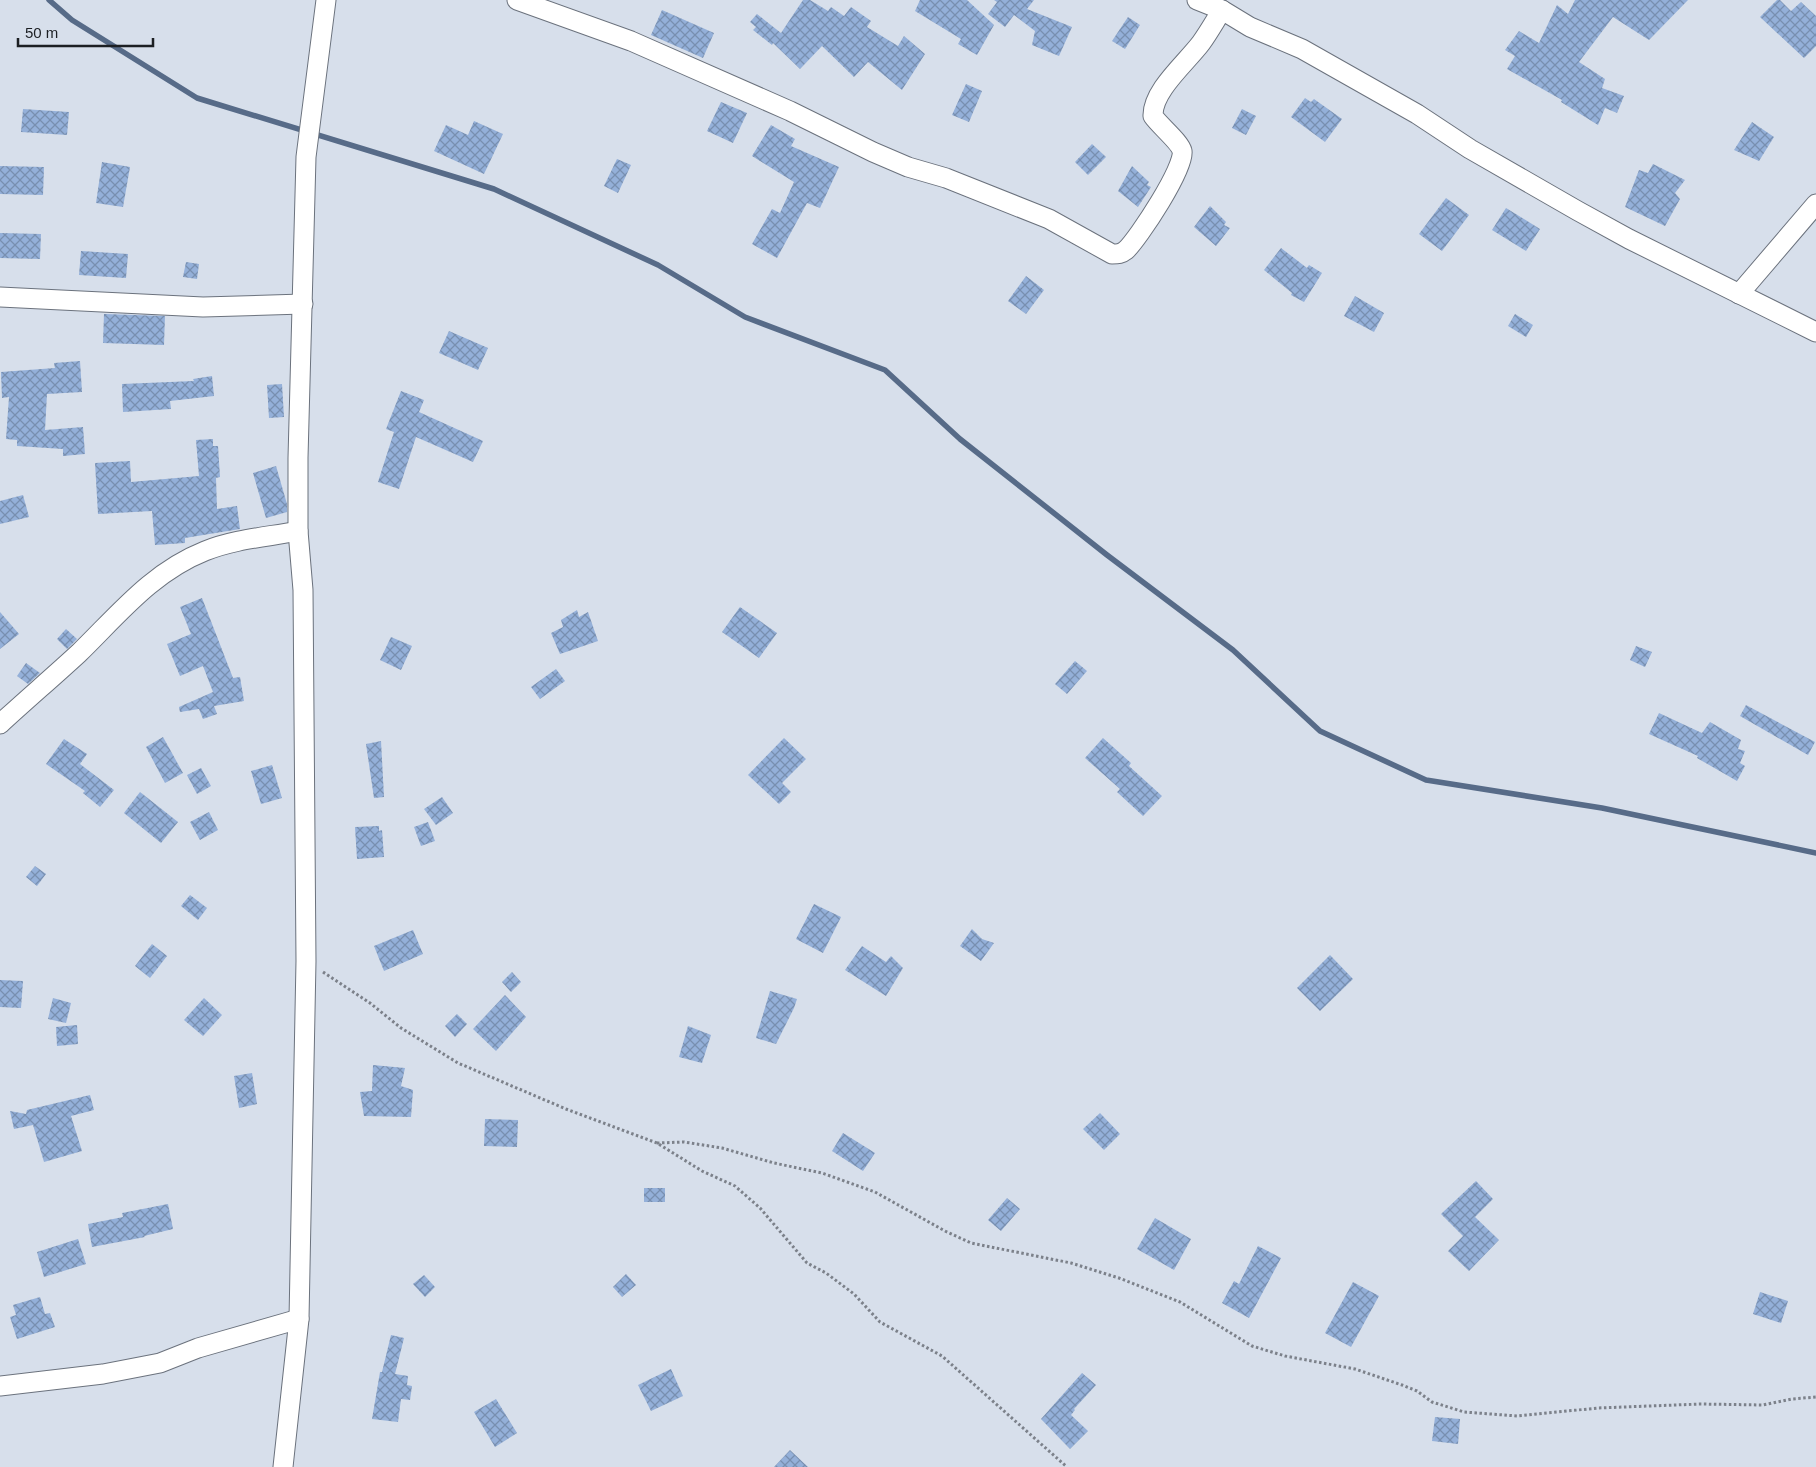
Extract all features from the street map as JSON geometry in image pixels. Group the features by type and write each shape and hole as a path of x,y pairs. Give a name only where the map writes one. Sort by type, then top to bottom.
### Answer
{"street":[{"path":"284,1467 299,1319 306,961 303,590 298,531 306,157 326,0"},
{"path":"517,0 561,14 631,41 790,111 908,167 946,178 1049,218 1112,254 1120,254 1126,250 1173,180 1182,159 1182,151 1153,116 1155,102 1200,43 1222,10"},
{"path":"1196,0 1222,10 1250,27 1302,49 1417,114 1470,149 1578,211 1629,239 1816,332"},
{"path":"1739,294 1816,204"},
{"path":"0,297 203,307 303,304"},
{"path":"0,724 79,652 129,602 165,573 204,551 236,541 298,531"},
{"path":"0,1386 103,1374 160,1363 198,1348 299,1319"}],"path":[{"path":"306,961 376,1006 402,1028 458,1063 566,1109 657,1143 702,1171 735,1186 760,1208 807,1263 826,1273 854,1294 880,1322 942,1356 1066,1467"},
{"path":"657,1143 684,1142 722,1148 774,1163 822,1172 875,1192 944,1231 971,1243 1070,1263 1119,1278 1180,1302 1252,1346 1286,1356 1355,1368 1417,1391 1432,1402 1464,1412 1517,1416 1598,1408 1701,1404 1763,1405 1792,1399 1816,1397"}],"building":[{"path":"803,0 810,0 828,11 831,7 844,16 851,7 871,21 867,27 898,46 904,36 925,54 902,90 868,62 854,77 822,46 800,69 773,43 772,45 753,30 756,27 750,22 757,14 781,33"},
{"path":"920,0 967,0 994,25 977,55 958,44 961,39 915,11"},
{"path":"994,0 1034,0 1027,9 1072,27 1059,56 1032,45 1035,31 1014,15 1005,27 988,14 997,2"},
{"path":"1575,0 1688,0 1649,40 1613,17 1579,62 1605,79 1602,88 1624,96 1617,113 1605,108 1598,125 1561,102 1562,100 1507,69 1515,56 1505,50 1519,31 1539,43 1557,5 1568,14"},
{"path":"1777,0 1780,0 1791,11 1801,2 1816,16 1816,46 1804,58 1760,17"},
{"path":"662,10 714,33 703,58 651,35"},
{"path":"1128,17 1140,25 1125,49 1112,41"},
{"path":"966,84 982,91 969,122 952,115"},
{"path":"1305,98 1311,102 1314,99 1342,119 1325,142 1291,117"},
{"path":"721,102 747,113 733,143 707,131"},
{"path":"23,109 69,112 67,135 21,132"},
{"path":"1242,109 1256,116 1246,135 1232,128"},
{"path":"474,121 503,134 484,174 434,151 446,125 468,135"},
{"path":"1752,122 1774,137 1759,161 1734,150"},
{"path":"771,125 795,139 791,146 839,167 820,208 807,203 777,258 752,244 772,209 780,213 794,182 752,156"},
{"path":"1092,144 1106,157 1088,175 1075,162"},
{"path":"617,159 631,165 618,193 604,186"},
{"path":"102,162 130,167 123,207 96,203"},
{"path":"1653,164 1685,180 1675,193 1680,199 1665,226 1625,207 1639,170 1648,173"},
{"path":"0,166 44,167 43,195 0,194"},
{"path":"1132,166 1149,182 1147,185 1151,187 1138,207 1118,191"},
{"path":"1446,198 1469,215 1442,251 1419,234"},
{"path":"1210,206 1226,222 1224,225 1230,228 1216,246 1194,227"},
{"path":"1506,208 1540,229 1526,251 1492,230"},
{"path":"0,233 41,234 40,259 0,258"},
{"path":"1281,248 1307,268 1309,265 1322,273 1304,302 1291,295 1292,293 1264,270"},
{"path":"81,251 128,254 126,278 79,275"},
{"path":"186,262 199,264 197,279 183,277"},
{"path":"1026,276 1044,290 1026,314 1008,301"},
{"path":"1355,296 1384,313 1374,332 1344,316"},
{"path":"104,314 165,316 164,345 103,343"},
{"path":"1515,314 1533,325 1526,337 1508,326"},
{"path":"449,331 488,348 478,370 439,353"},
{"path":"80,361 82,392 47,394 45,430 83,427 85,454 63,456 63,449 17,446 17,440 6,439 9,397 2,398 1,372 55,368 54,363"},
{"path":"212,376 214,396 170,401 171,409 123,412 122,384 194,381 193,379"},
{"path":"282,384 284,417 269,418 267,385"},
{"path":"401,391 424,400 419,412 483,441 473,462 416,437 399,489 378,482 394,432 386,429"},
{"path":"213,439 213,446 218,446 220,477 216,478 217,509 237,506 240,529 185,538 185,543 155,545 152,511 98,514 95,463 130,461 131,482 199,476 196,440"},
{"path":"276,466 287,504 287,512 266,518 253,473"},
{"path":"23,495 29,517 0,524 0,501"},
{"path":"202,598 233,678 240,677 244,701 214,706 217,714 203,719 199,709 180,712 179,707 213,692 203,666 180,676 167,644 191,634 180,607"},
{"path":"740,607 777,633 759,658 722,632"},
{"path":"577,610 579,617 588,612 598,641 560,654 551,633 563,627 561,620"},
{"path":"0,612 19,634 0,649"},
{"path":"66,629 77,639 67,649 57,639"},
{"path":"391,637 412,646 401,670 380,660"},
{"path":"1636,646 1652,652 1645,667 1630,660"},
{"path":"1075,661 1087,671 1067,694 1055,684"},
{"path":"26,663 40,673 28,684 17,676"},
{"path":"556,669 565,681 540,699 531,687"},
{"path":"1746,705 1815,742 1808,755 1740,716"},
{"path":"1659,713 1702,733 1710,722 1741,740 1738,749 1745,751 1740,763 1745,766 1737,781 1697,758 1698,756 1649,734"},
{"path":"163,737 183,773 165,783 146,747"},
{"path":"784,738 806,759 782,783 791,792 779,804 748,775"},
{"path":"1103,738 1131,763 1129,766 1162,796 1143,816 1117,792 1120,789 1085,758"},
{"path":"64,739 87,754 80,764 114,790 100,807 83,793 85,791 46,764"},
{"path":"381,741 384,797 374,798 366,744"},
{"path":"272,765 282,798 261,804 251,771"},
{"path":"201,768 211,786 197,794 187,775"},
{"path":"140,792 178,822 161,843 124,813"},
{"path":"442,797 453,813 436,825 424,809"},
{"path":"209,812 218,830 200,840 190,822"},
{"path":"428,822 435,841 421,846 414,827"},
{"path":"379,826 379,831 382,830 384,857 357,859 355,827"},
{"path":"35,866 46,874 37,886 26,877"},
{"path":"190,895 207,908 198,920 181,906"},
{"path":"814,904 841,917 823,953 796,939"},
{"path":"972,929 982,939 994,943 981,961 960,946"},
{"path":"413,930 423,954 384,971 374,946"},
{"path":"152,944 167,956 150,978 135,966"},
{"path":"862,946 886,962 891,956 903,968 886,996 845,970"},
{"path":"1330,955 1353,979 1320,1011 1297,988"},
{"path":"512,972 521,982 511,992 502,982"},
{"path":"0,980 23,981 21,1008 0,1007"},
{"path":"770,991 797,999 776,1044 756,1038"},
{"path":"505,995 526,1017 496,1051 473,1029"},
{"path":"53,998 71,1003 66,1023 48,1019"},
{"path":"204,998 222,1015 203,1036 184,1020"},
{"path":"457,1014 467,1024 455,1037 445,1026"},
{"path":"77,1025 78,1044 57,1046 56,1027"},
{"path":"688,1026 711,1035 702,1063 679,1057"},
{"path":"373,1065 405,1068 401,1086 413,1090 411,1117 364,1116 360,1092 372,1091"},
{"path":"252,1073 257,1104 239,1108 234,1076"},
{"path":"90,1095 94,1110 71,1116 82,1151 44,1162 33,1125 14,1129 10,1111 26,1114 27,1110"},
{"path":"1100,1113 1120,1134 1104,1150 1083,1129"},
{"path":"485,1119 518,1120 517,1147 484,1146"},
{"path":"843,1133 875,1153 863,1171 832,1151"},
{"path":"1476,1181 1493,1199 1475,1217 1499,1240 1469,1271 1448,1251 1463,1236 1441,1214"},
{"path":"644,1188 665,1188 665,1202 644,1202"},
{"path":"1007,1198 1020,1209 1001,1231 988,1220"},
{"path":"168,1204 173,1229 145,1237 92,1247 88,1224 123,1217 122,1213"},
{"path":"1155,1218 1191,1239 1174,1270 1137,1249"},
{"path":"78,1239 86,1264 44,1277 37,1252"},
{"path":"1258,1246 1281,1258 1249,1318 1222,1303 1234,1281 1239,1284"},
{"path":"626,1274 636,1285 622,1297 613,1287"},
{"path":"424,1275 435,1287 425,1297 413,1284"},
{"path":"1353,1282 1379,1296 1351,1347 1325,1333"},
{"path":"1760,1292 1788,1301 1781,1323 1753,1314"},
{"path":"40,1297 45,1314 50,1313 55,1327 17,1339 10,1317 16,1315 13,1305"},
{"path":"391,1335 404,1338 395,1374 408,1376 407,1385 412,1386 410,1400 401,1399 398,1422 372,1419 380,1372 382,1372"},
{"path":"671,1369 683,1396 651,1411 638,1385"},
{"path":"1082,1373 1096,1385 1074,1409 1071,1415 1088,1431 1070,1449 1041,1419"},
{"path":"496,1399 517,1433 495,1447 474,1412"},
{"path":"1435,1417 1460,1419 1458,1444 1432,1441"},
{"path":"790,1450 808,1467 774,1467"}],"waterway":[{"path":"49,0 72,20 197,98 494,189 658,265 745,317 885,370 960,439 1107,555 1233,650 1320,731 1426,780 1602,808 1816,853"}]}
